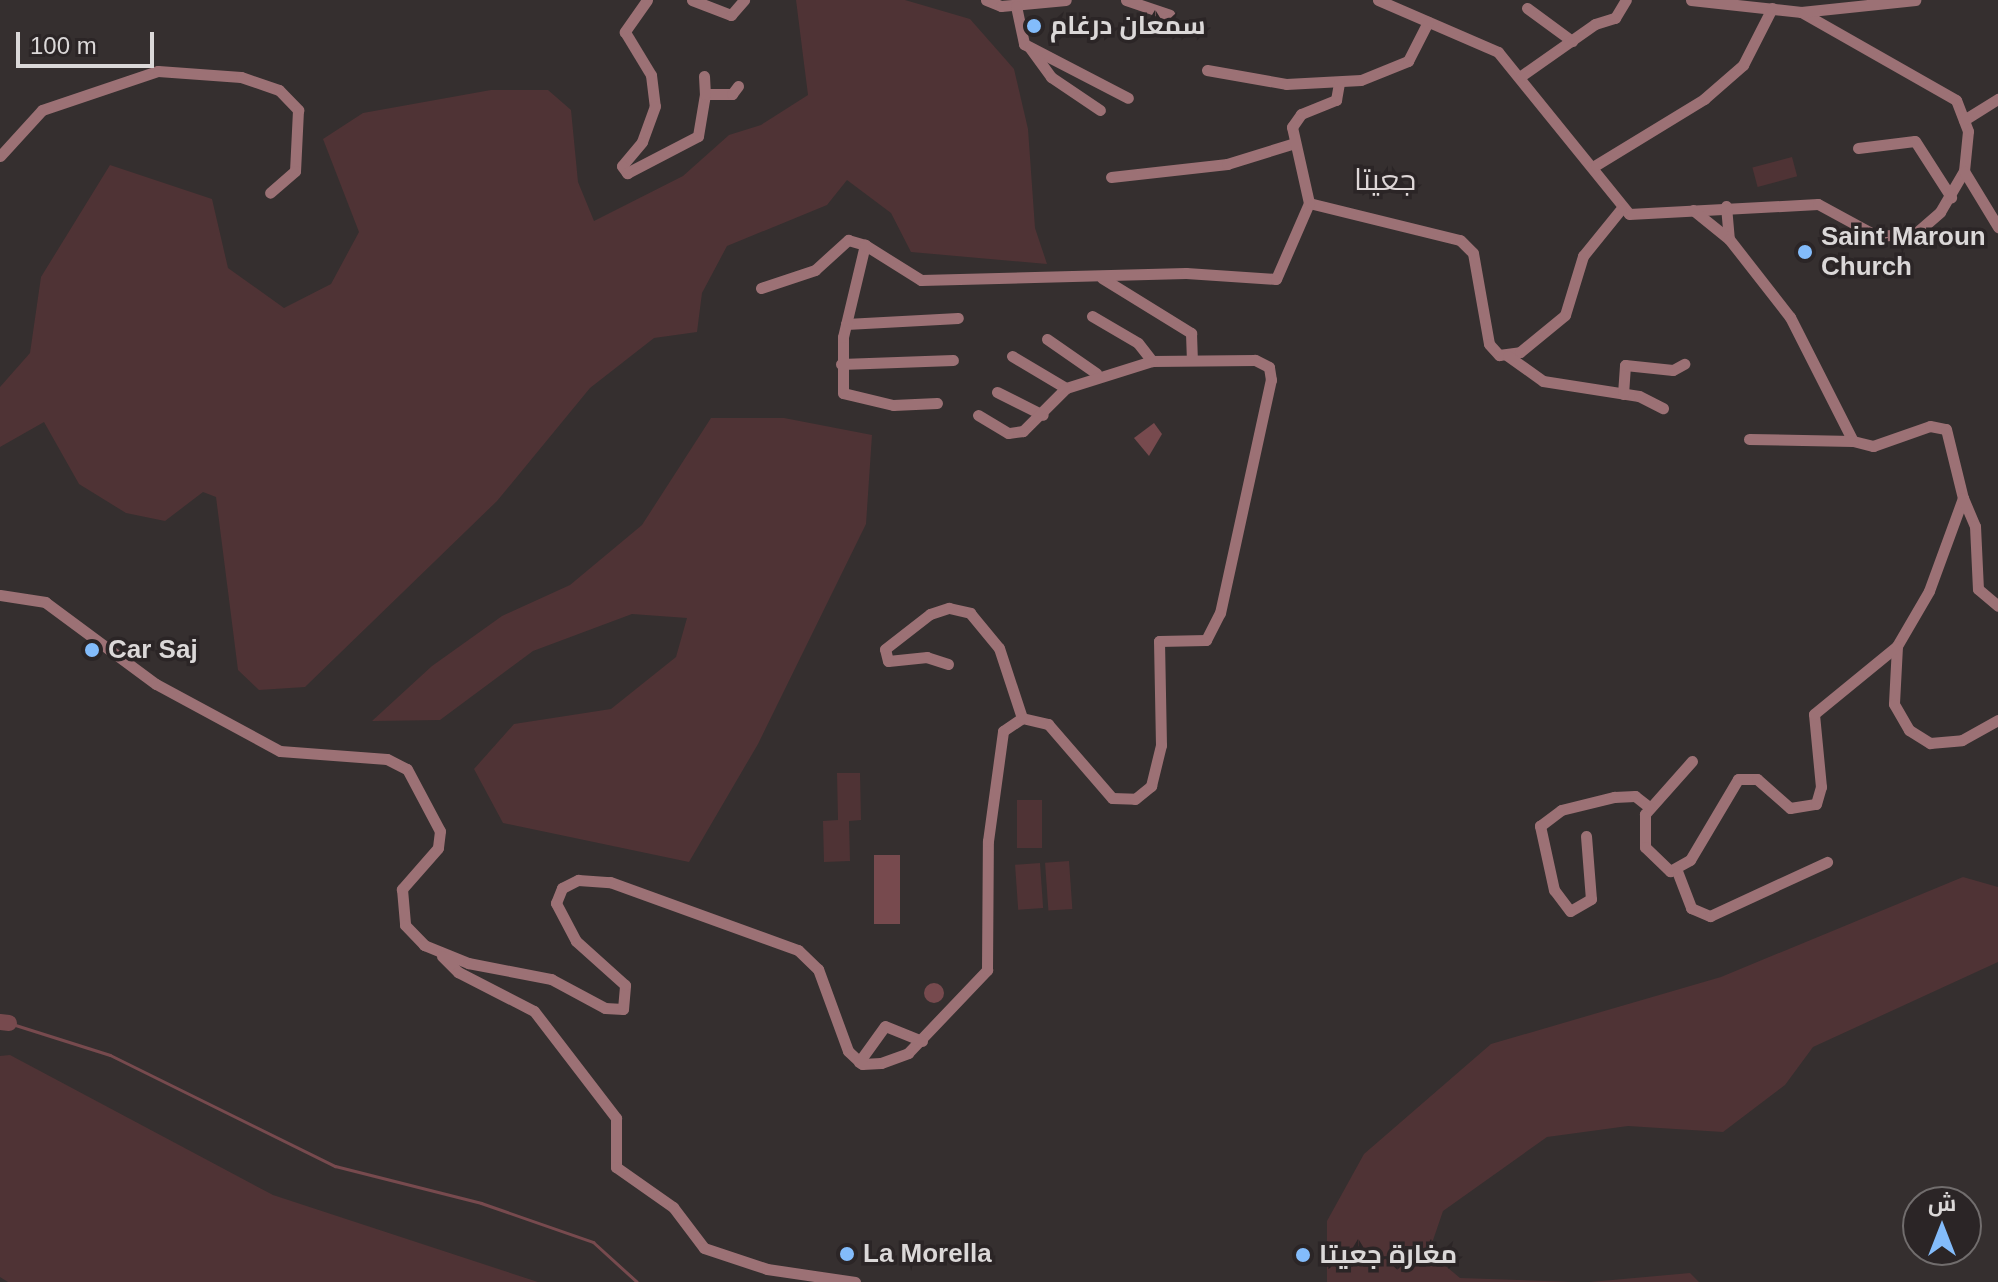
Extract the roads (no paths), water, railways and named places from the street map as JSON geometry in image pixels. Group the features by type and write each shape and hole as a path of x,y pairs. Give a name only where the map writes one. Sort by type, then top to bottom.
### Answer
{"street":[{"path":"647,0 625,32 651,75 655,106 642,142 622,166 627,173 698,136 705,94 704,76"},
{"path":"692,0 731,15 744,0"},
{"path":"986,0 1016,6 1066,0"},
{"path":"1126,0 1170,15"},
{"path":"1378,0 1484,43 1521,76 1596,165 1621,209 1641,217 1726,206 1818,204 1890,239 1916,233 1951,197 1964,171 1964,120 1946,88 1801,12"},
{"path":"1521,76 1572,41 1615,18 1626,0"},
{"path":"1693,0 1801,12 1915,0"},
{"path":"1016,6 1017,34 1051,77 1100,110"},
{"path":"1527,8 1572,41"},
{"path":"1596,165 1704,99 1743,65 1772,8"},
{"path":"1207,70 1286,84 1339,83 1408,61 1428,22"},
{"path":"1030,48 1128,98"},
{"path":"0,156 42,110 158,71 227,75 279,90 298,110 295,171 270,193"},
{"path":"761,288 815,270 848,240 865,245 909,278 1276,279 1309,203 1295,143 1295,119 1336,100 1339,83"},
{"path":"705,94 732,94 738,86"},
{"path":"1964,120 1998,99"},
{"path":"1858,148 1915,141 1951,197"},
{"path":"1111,177 1227,164 1295,143"},
{"path":"1964,171 1998,227"},
{"path":"1309,203 1460,240 1473,253 1489,344 1543,381 1623,394 1663,408"},
{"path":"1726,206 1729,239"},
{"path":"1508,356 1570,309 1583,256 1621,209"},
{"path":"1693,210 1729,239 1800,333 1853,441"},
{"path":"865,245 846,324 841,364 846,396 937,403"},
{"path":"1102,278 1191,333 1192,358"},
{"path":"1092,316 1138,343 1152,361"},
{"path":"846,324 958,318"},
{"path":"1047,339 1096,373"},
{"path":"1012,356 1066,388"},
{"path":"439,952 551,979 605,1008 623,1009 625,985 576,941 556,903 562,888 578,880 610,882 798,950 818,969 848,1051 859,1062 891,1060 922,1041 987,970 993,775 1003,731 1022,718 1048,724 1112,798 1135,799 1151,786 1161,745 1159,641 1206,640 1220,613 1271,380 1261,361 1192,358 1152,361 1096,373 1066,388 1043,415 1015,433 978,415"},
{"path":"841,364 953,360"},
{"path":"1623,394 1625,365 1673,370 1684,364"},
{"path":"997,392 1043,415"},
{"path":"1749,439 1853,441 1873,446 1940,426 1956,449 1963,498 1975,526 1978,589 1998,606"},
{"path":"1677,871 1738,779 1757,779 1790,808 1816,804 1821,787 1814,714 1897,646 1929,591 1963,498"},
{"path":"0,595 45,602 156,684 280,751 387,759 407,769 440,836 434,854 407,877 401,906 413,935 439,952 458,972 534,1011 616,1118 611,1155 624,1178 673,1207 704,1248 767,1269 855,1282"},
{"path":"948,664 927,657 888,661 885,649 930,614 949,608 970,613 999,648 1022,718"},
{"path":"1897,646 1894,704 1919,739 1953,743 1998,720"},
{"path":"1677,871 1661,867 1645,847 1649,807 1692,761"},
{"path":"1586,836 1591,899 1570,911 1554,890 1540,826 1561,810 1614,797 1635,796 1649,807"},
{"path":"1677,871 1691,908 1710,916 1827,862"},
{"path":"859,1062 885,1026 922,1041"}],"waterway":[{"path":"0,1022 9,1023"},
{"path":"9,1023 110,1055 335,1166 481,1203 593,1242 637,1282"}],"place":[{"name":"سمعان درغام","path":"1034,26"},
{"name":"Saint Maroun Church","path":"1805,252"},
{"name":"Car Saj","path":"92,650"},
{"name":"La Morella","path":"847,1254"},
{"name":"مغارة جعيتا","path":"1303,1255"}],"district":[{"name":"جعيتا","path":"1385,180"}]}
